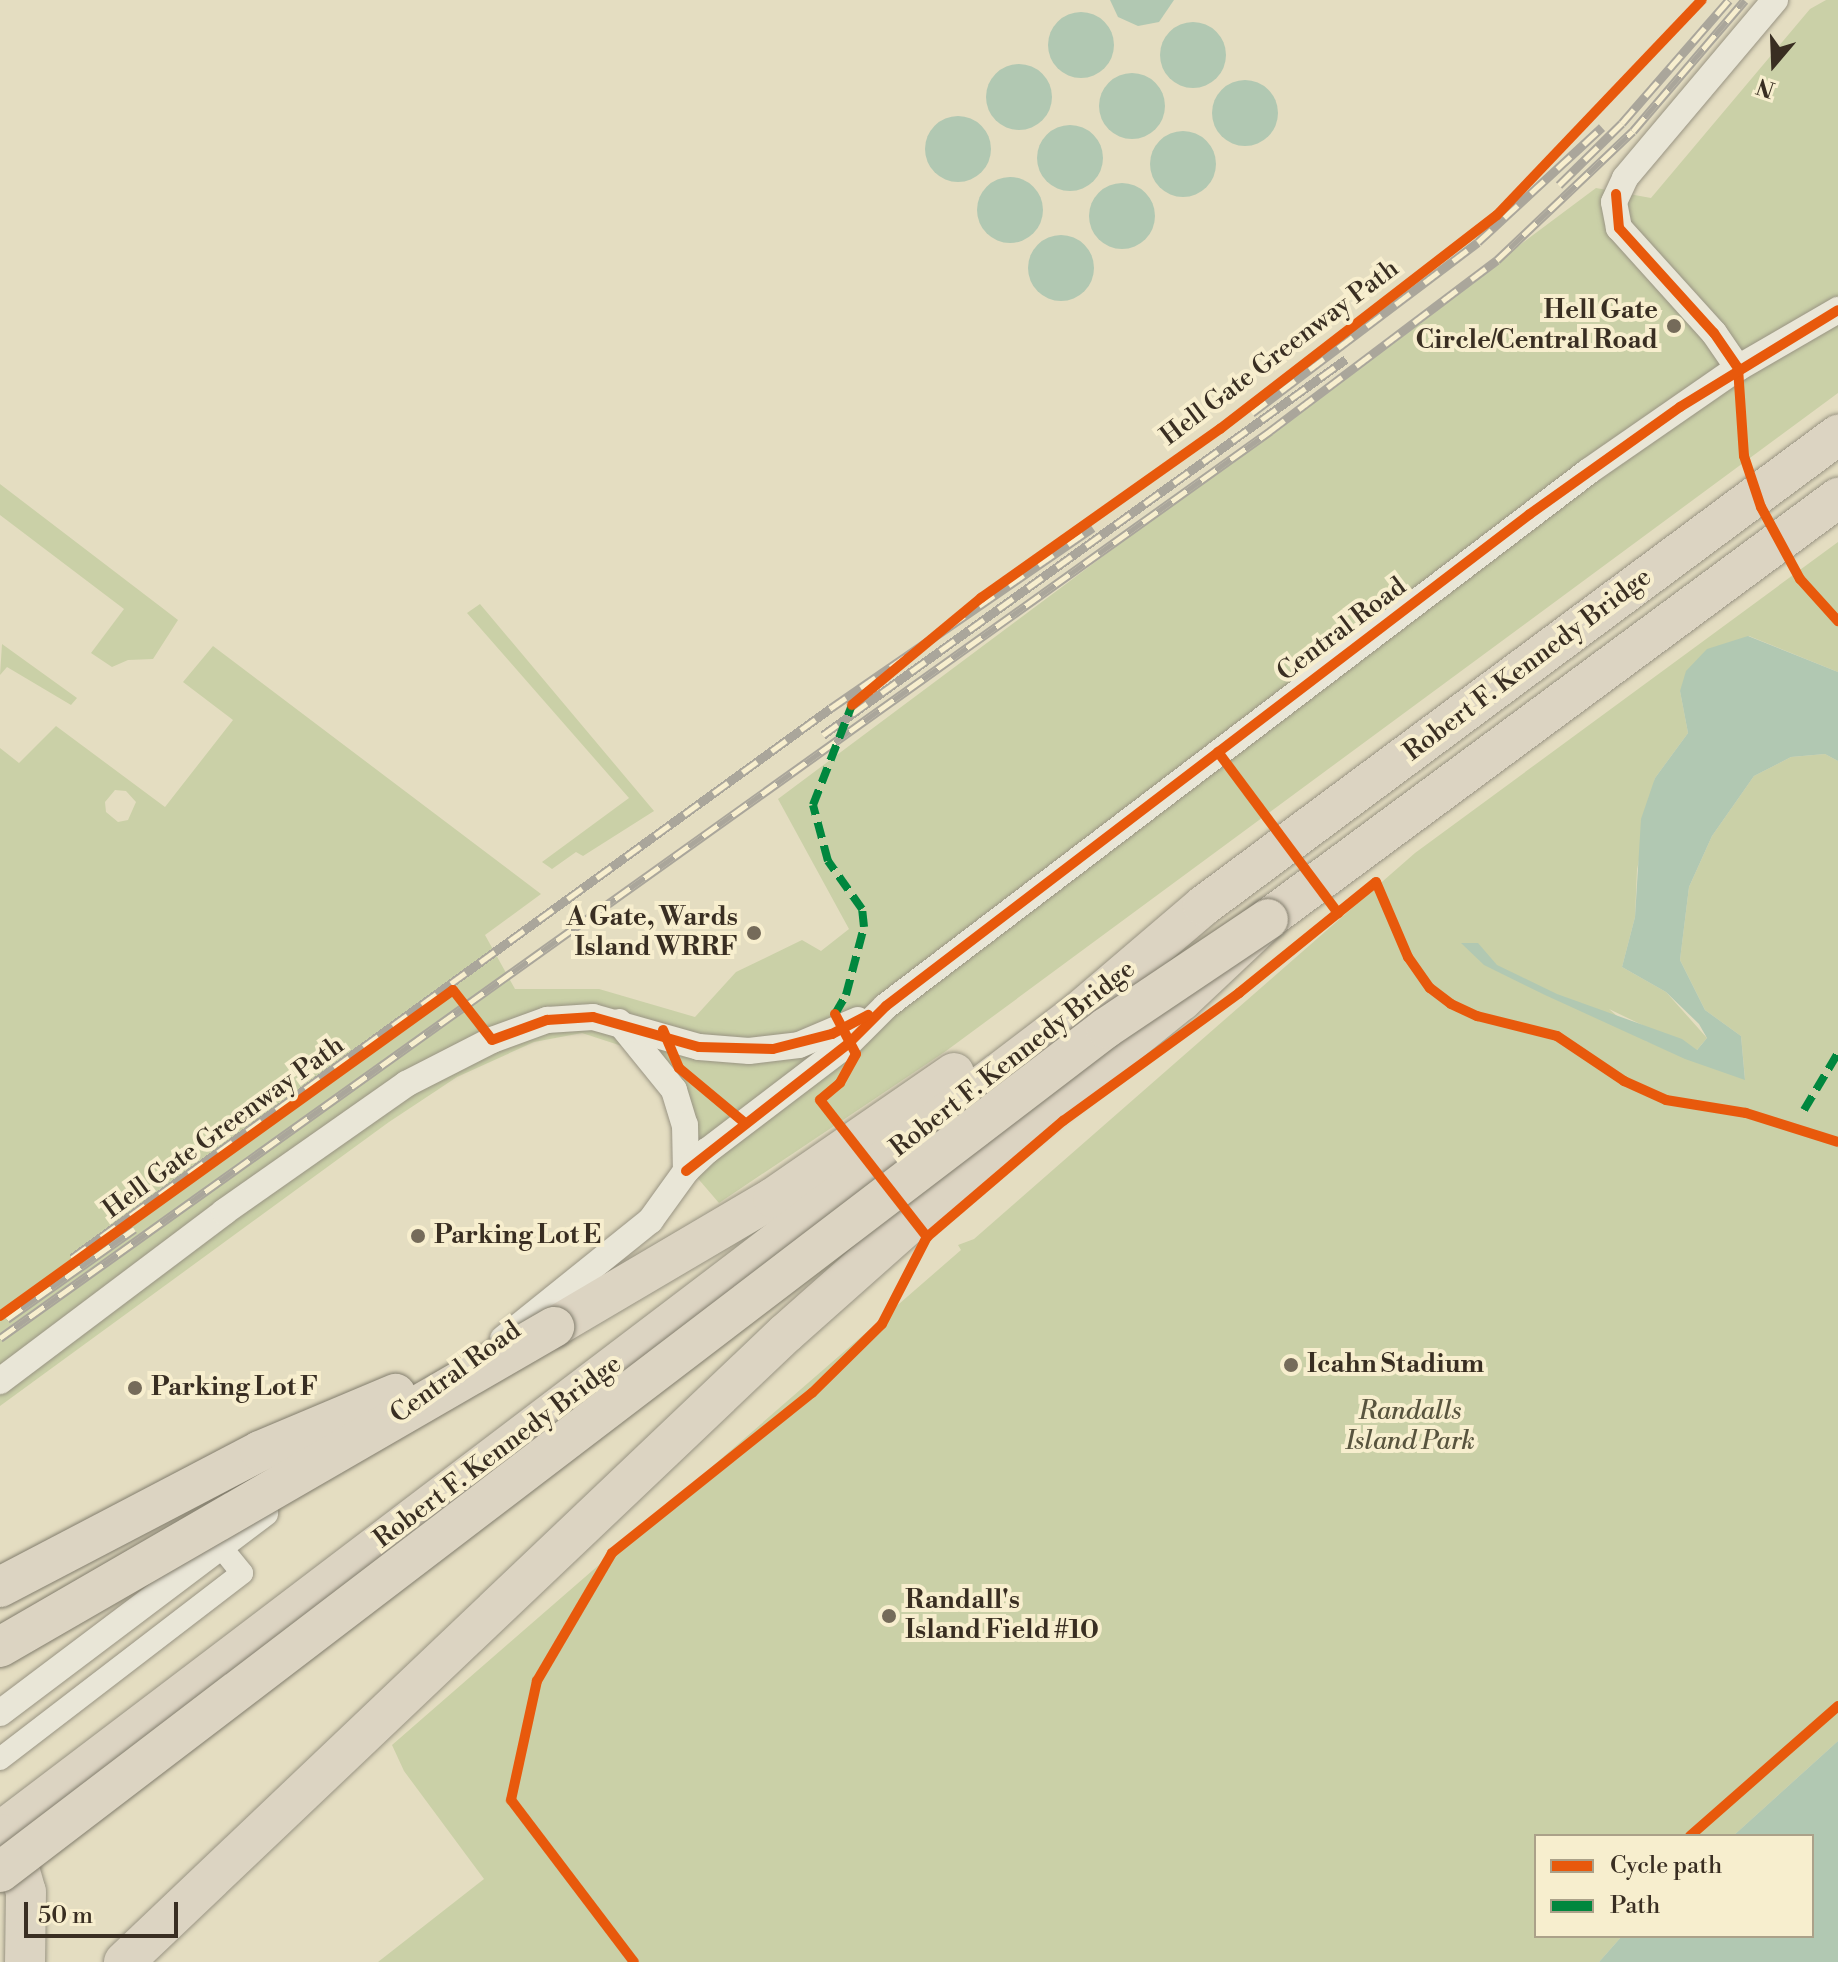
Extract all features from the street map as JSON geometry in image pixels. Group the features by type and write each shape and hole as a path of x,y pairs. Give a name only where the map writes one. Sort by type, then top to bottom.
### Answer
{"highway":[{"name":"Robert F. Kennedy Bridge","path":"0,1833 1079,1012 1203,906 1838,435"},
{"name":"Robert F. Kennedy Bridge","path":"0,1872 1106,1028 1268,919 1838,498"},
{"path":"0,1647 773,1198 933,1089 1063,991 1203,906"},
{"path":"124,1962 843,1281 1064,1093 1182,1000 1268,919"},
{"path":"0,1587 260,1451 554,1327"},
{"path":"0,1833 17,1861 26,1892 25,1962"}],"street":[{"path":"1738,368 1714,333 1619,228 1614,202 1625,178 1775,0"},
{"name":"Central Road","path":"0,1713 540,1310 656,1215 686,1171 849,1043 886,1006 1530,514 1738,368 1838,310"},
{"name":"Central Road","path":"0,1381 224,1212 440,1063 547,1020 619,1022 699,1047 773,1049 832,1034 886,1006"},
{"path":"619,1022 674,1090 685,1125 686,1171"},
{"path":"0,1759 242,1573 220,1546"}],"green space":[{"path":"1826,0 1838,0 1838,393 946,1051 719,1203 676,1153 674,1109 625,1047 582,1033 534,1042 457,1077 389,1122 0,1406 0,748 19,763 56,726 165,807 233,720 183,682 213,646 541,894 485,935 515,989 599,989 695,1017 736,972 802,940 821,951 849,929 778,799 1596,188 1651,198 1810,9","holes":["115,790 126,791 136,802 128,820 118,822 106,812 105,802"]},
{"path":"0,484 178,620 153,659 128,660 112,667 91,653 124,609 0,515"},
{"name":"Randalls Island Park","path":"1838,542 1838,672 1749,636 1680,691 1688,733 1655,778 1637,870 1635,917 1622,967 1666,992 1707,1038 1696,1051 1609,1009 1646,1041 1745,1079 1741,1036 1705,1010 1680,960 1689,887 1712,836 1754,776 1791,757 1825,754 1838,761 1838,1741 1735,1834 1534,1834 1534,1938 1620,1938 1599,1962 378,1962 484,1879 404,1771 392,1745 961,1250 958,1245 974,1239 1415,853"},
{"path":"480,604 654,811 583,856 576,852 552,869 542,862 629,798 467,613"},
{"path":"2,644 77,698 71,705 7,667 0,675"}],"shaded area":[{"path":"1110,0 1174,0 1159,22 1138,26 1118,17"},
{"path":"1081,12 1104,22 1114,45 1104,68 1081,78 1058,68 1048,45 1058,22"},
{"path":"1193,22 1216,32 1226,55 1216,78 1193,88 1170,78 1160,55 1170,32"},
{"path":"1019,64 1042,74 1052,97 1042,120 1019,130 996,120 986,97 996,74"},
{"path":"1132,73 1155,83 1165,106 1155,129 1132,139 1109,129 1099,106 1109,83"},
{"path":"1245,80 1268,90 1278,113 1268,136 1245,146 1222,136 1212,113 1222,90"},
{"path":"958,116 981,126 991,149 981,172 958,182 935,172 925,149 935,126"},
{"path":"1070,125 1093,135 1103,158 1093,181 1070,191 1047,181 1037,158 1047,135"},
{"path":"1183,131 1206,141 1216,164 1206,187 1183,197 1160,187 1150,164 1160,141"},
{"path":"1010,177 1033,187 1043,210 1033,233 1010,243 987,233 977,210 987,187"},
{"path":"1122,183 1145,193 1155,216 1145,239 1122,249 1099,239 1089,216 1099,193"},
{"path":"1061,235 1084,245 1094,268 1084,291 1061,301 1038,291 1028,268 1038,245"},
{"path":"1748,636 1838,672 1838,761 1825,754 1791,757 1754,776 1712,836 1689,887 1680,960 1705,1010 1741,1036 1745,1080 1685,1059 1545,995 1484,965 1461,943 1478,943 1497,965 1557,994 1682,1039 1697,1050 1707,1038 1699,1024 1666,992 1622,967 1635,917 1641,819 1655,778 1688,733 1680,691 1686,671 1707,649"},
{"path":"1838,1741 1838,1962 1599,1962 1620,1938 1814,1938 1814,1834 1735,1834"}],"railway":[{"path":"1559,185 1622,123 1729,0"},
{"path":"0,1338 1270,431 1497,260 1633,131 1745,0"},
{"path":"1252,413 1478,242 1602,127"},
{"path":"823,735 1346,359"},
{"path":"72,1258 831,708 1093,527"},
{"path":"7,1319 134,1229"}],"marked path":[{"path":"835,1014 846,995 864,927 862,909 828,861 813,805 852,705"},
{"path":"1804,1110 1838,1053"}],"cycle path":[{"name":"Hell Gate Greenway Path","path":"852,705 981,598 1220,429 1497,215 1702,0"},
{"path":"1616,194 1619,228 1714,333 1738,368 1744,456 1761,507 1800,579 1838,621"},
{"path":"686,1171 849,1043 886,1006 1530,514 1680,407 1838,310"},
{"path":"1218,752 1338,913"},
{"path":"634,1962 511,1800 537,1681 612,1553 812,1393 882,1324 927,1237 1063,1121 1239,993 1376,882 1408,957 1430,988 1451,1004 1477,1016 1557,1036 1624,1081 1666,1100 1746,1113 1838,1142"},
{"name":"Hell Gate Greenway Path","path":"0,1316 453,990 492,1040 547,1020 593,1017 699,1047 773,1049 832,1034 868,1015"},
{"path":"835,1014 856,1054 840,1083 820,1100 927,1237"},
{"path":"663,1030 679,1068 745,1123"},
{"path":"1692,1834 1838,1706"}],"place":[{"name":"Hell Gate Circle/Central Road","path":"1674,326"},
{"name":"A Gate, Wards Island WRRF","path":"754,933"},
{"name":"Parking Lot E","path":"418,1236"},
{"name":"Icahn Stadium","path":"1291,1365"},
{"name":"Parking Lot F","path":"135,1388"},
{"name":"Randall's Island Field #10","path":"889,1616"}]}
